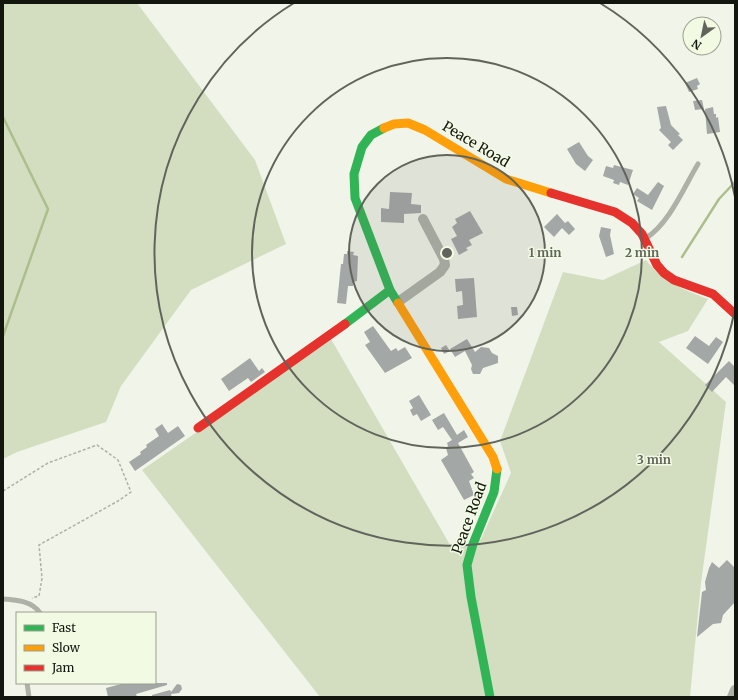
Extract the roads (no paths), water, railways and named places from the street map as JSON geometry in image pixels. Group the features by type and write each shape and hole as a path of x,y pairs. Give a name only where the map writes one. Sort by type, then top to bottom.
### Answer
{"street":[{"name":"Peace Road","path":"490,697 478,639 468,562 472,545 497,483 498,468 494,457 390,290 355,198 354,174 360,152 367,140 382,129 394,124 408,123 425,130 506,179 615,212 633,224 646,238 656,264 665,274 678,281 716,295 735,314"},
{"path":"398,302 440,272 444,265 444,259 424,219"},
{"path":"198,428 306,353 390,290"},
{"path":"732,697 735,690"}],"lane":[{"path":"646,238 656,232 664,221 698,164"},
{"path":"3,599 18,600 32,605 39,612"},
{"path":"27,684 29,697"}],"waterway":[{"path":"3,117 48,209 3,336"},
{"path":"682,257 719,199 735,182"}]}
